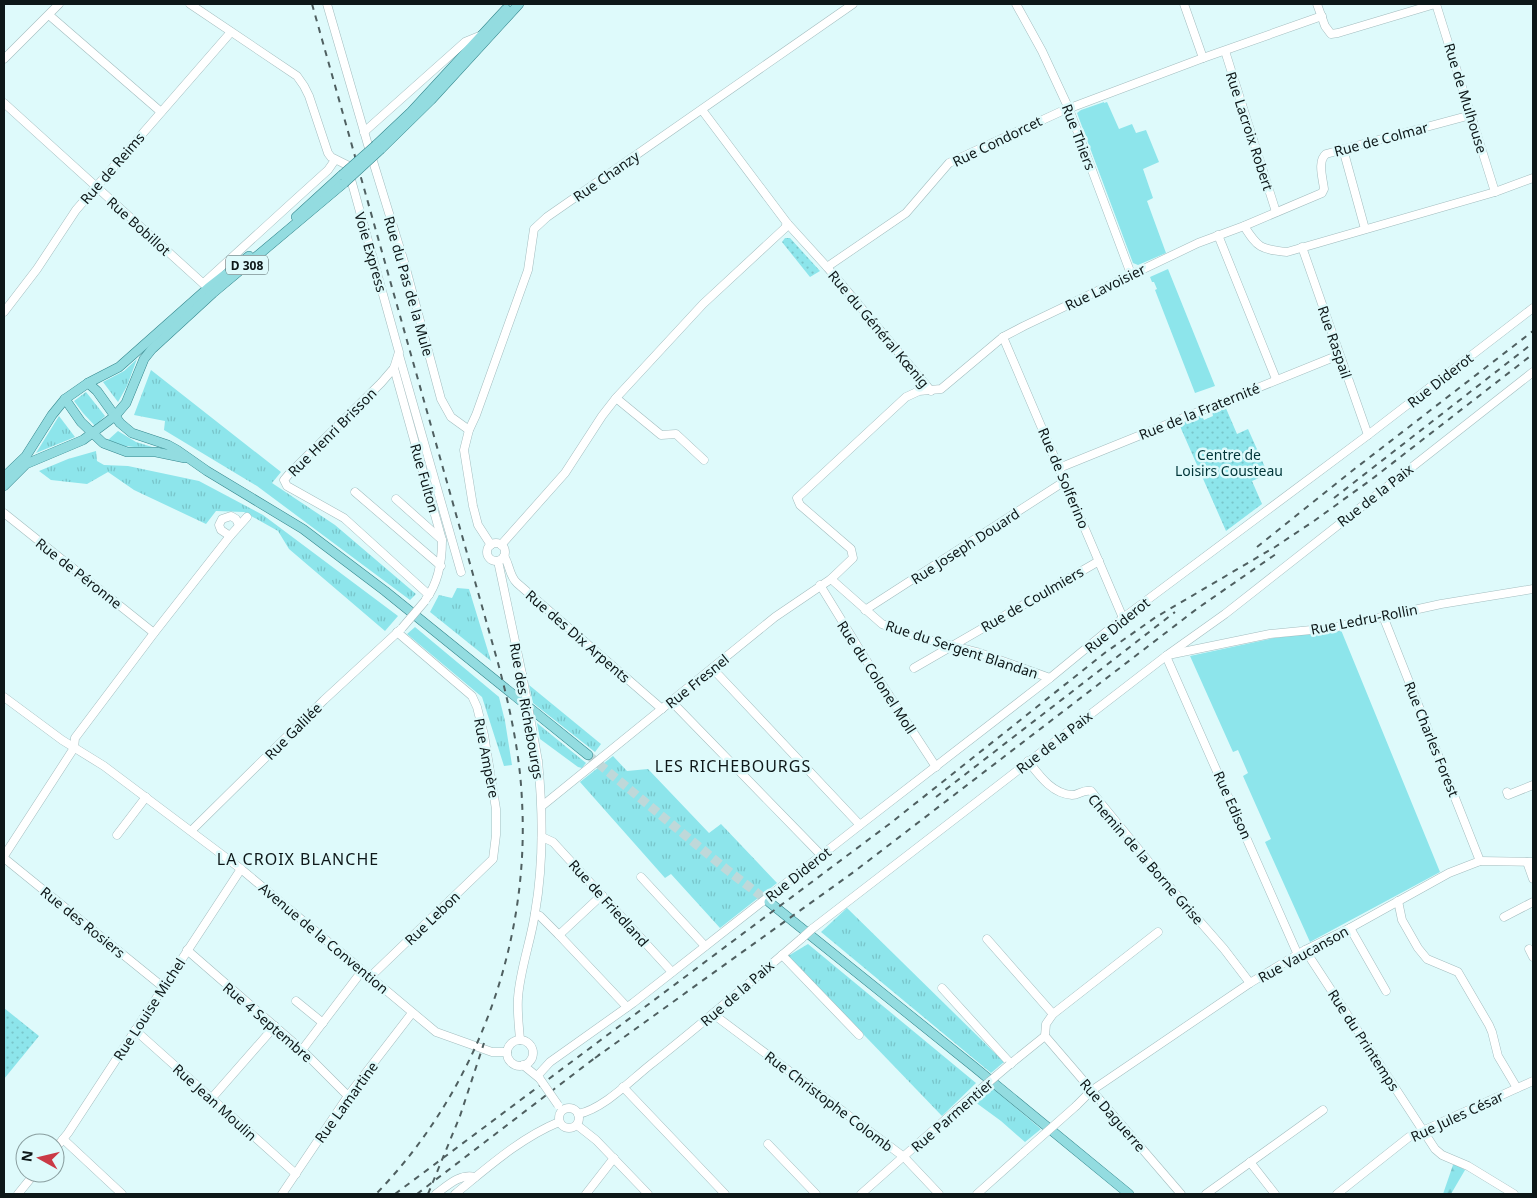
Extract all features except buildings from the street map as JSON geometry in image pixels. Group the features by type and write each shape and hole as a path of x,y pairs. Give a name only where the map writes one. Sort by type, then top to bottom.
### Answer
{"main road":[{"name":"D 308","path":"378,147 511,4"},
{"name":"D 308","path":"4,486 26,464 92,434 115,416 126,403 144,359 152,349 415,116 519,4"},
{"name":"D 308","path":"207,285 284,228 343,179"},
{"path":"4,477 26,456 52,415 65,399 88,382 120,367 207,285"},
{"path":"88,382 115,416 132,433 168,445 302,529 360,571 588,755"},
{"path":"65,399 81,422 103,444 127,452 156,452 188,459"},
{"path":"769,902 1128,1194"}],"street":[{"path":"4,59 59,4"},
{"path":"190,4 291,71 304,86 328,153 335,160 328,170 207,285"},
{"name":"Rue du Pas de la Mule","path":"326,4 405,265 440,399 452,416 469,430"},
{"name":"Rue Chanzy","path":"491,545 478,525 472,506 464,450 469,430 528,270 534,229 547,217 853,4"},
{"name":"Rue Thiers","path":"1016,4 1042,51 1069,109 1131,274"},
{"path":"1184,4 1203,58"},
{"path":"1317,4 1327,31 1331,34 1436,4"},
{"name":"Rue de Mulhouse","path":"1436,4 1495,192"},
{"path":"49,15 161,112"},
{"name":"Rue Condorcet","path":"827,267 906,213 949,163 1044,118 1203,58 1322,16"},
{"name":"Rue de Reims","path":"4,312 37,269 67,222 96,186 231,32"},
{"path":"364,132 465,42 483,35"},
{"name":"Rue Lacroix Robert","path":"1225,51 1276,212"},
{"name":"Rue Bobillot","path":"4,103 207,285"},
{"path":"702,110 788,223 827,267"},
{"name":"Rue de Colmar","path":"1244,226 1322,193 1324,189 1322,157 1342,149 1471,115"},
{"path":"1342,149 1365,229"},
{"name":"Voie Express","path":"335,160 347,165 399,354"},
{"path":"1244,226 1256,245 1261,248 1287,252 1495,192 1533,178"},
{"path":"501,545 565,473 616,398 703,304 785,228 788,223"},
{"name":"Rue Lavoisier","path":"853,558 851,549 800,505 797,498 900,402 916,392 942,389 1004,337 1198,243 1244,226"},
{"path":"1218,235 1276,379"},
{"name":"Rue Raspail","path":"1302,247 1368,436"},
{"name":"Rue du Général Kœnig","path":"827,267 931,391"},
{"name":"Rue Diderot","path":"539,1077 550,1062 627,1008 1050,678 1123,618 1368,436 1533,308"},
{"name":"Rue de Solferino","path":"1004,337 1123,618"},
{"path":"399,354 461,572"},
{"name":"Rue Henri Brisson","path":"399,354 394,368 357,408 289,474 284,483 344,518 429,595"},
{"name":"Rue de la Fraternité","path":"1059,468 1339,355"},
{"name":"Rue Fulton","path":"394,368 442,540 440,566 429,595"},
{"name":"Rue de la Paix","path":"578,1114 589,1112 623,1087 713,1014 812,929 1184,642 1225,614 1533,372"},
{"path":"616,398 661,435 676,434 704,460"},
{"name":"Rue Joseph Douard","path":"865,610 1064,481"},
{"path":"355,492 440,566"},
{"path":"396,499 442,540"},
{"name":"Rue de Péronne","path":"4,513 154,633"},
{"path":"230,536 221,530 222,519 231,516 240,525"},
{"path":"4,857 74,748 75,738 154,633 247,517"},
{"path":"491,545 501,545 504,550 501,558 492,560 488,557 488,549 491,545"},
{"name":"Rue des Dix Arpents","path":"501,558 508,562 514,580 662,709"},
{"name":"Rue des Richebourgs","path":"501,558 504,590 538,761 542,806 542,837 535,914 520,978 518,999 520,1040"},
{"name":"Rue Fresnel","path":"542,806 775,617 830,579 853,558"},
{"name":"Rue de Coulmiers","path":"914,668 1099,561"},
{"name":"Rue du Sergent Blandan","path":"830,579 882,624 907,634 977,652 1050,678"},
{"path":"504,590 512,585 514,580"},
{"name":"Rue du Colonel Moll","path":"820,585 866,660 936,767"},
{"name":"Rue Ledru-Rollin","path":"1166,656 1270,634 1332,628 1450,602 1533,588"},
{"name":"Rue Galilée","path":"191,831 324,700 400,630 429,595"},
{"name":"Rue Charles Forest","path":"1383,616 1480,861"},
{"name":"Rue Ampère","path":"400,630 472,696 477,706 496,809 496,835 493,858"},
{"path":"1184,642 1186,652"},
{"name":"Rue Edison","path":"1166,656 1302,952"},
{"path":"712,668 860,825"},
{"name":"Avenue de la Convention","path":"4,697 74,748 104,766 241,869 436,1032 492,1052 507,1052"},
{"path":"672,702 821,855"},
{"name":"Chemin de la Borne Grise","path":"1028,762 1044,781 1058,791 1073,795 1086,790 1091,791 1167,884 1224,949 1250,983"},
{"path":"1507,792 1508,795 1533,785"},
{"path":"117,835 146,797"},
{"name":"Rue de Friedland","path":"542,837 553,842 672,972"},
{"name":"Rue des Rosiers","path":"4,857 163,987"},
{"name":"Rue Lebon","path":"370,977 493,858"},
{"name":"Rue Vaucanson","path":"977,1194 1091,1091 1250,983 1302,952 1350,928 1449,873 1480,861 1530,862"},
{"path":"1530,862 1533,879"},
{"name":"Rue Louise Michel","path":"65,1135 241,869"},
{"path":"641,877 705,946"},
{"path":"560,935 602,895"},
{"path":"1398,901 1402,920 1427,959 1458,972 1489,1025 1498,1056 1517,1088"},
{"path":"1504,917 1533,902"},
{"path":"535,914 540,916 560,935 627,1008"},
{"path":"1350,928 1386,991"},
{"path":"1044,1036 1046,1024 1053,1014 1158,932"},
{"path":"986,939 1053,1014"},
{"path":"1529,949 1533,958"},
{"name":"Rue 4 Septembre","path":"187,950 302,1050 348,1096"},
{"name":"Rue du Printemps","path":"1302,952 1430,1143 1442,1155 1468,1166 1514,1194"},
{"path":"782,955 859,1035"},
{"path":"302,1050 362,971"},
{"path":"942,988 1010,1064"},
{"path":"296,1001 323,1023"},
{"name":"Rue Lamartine","path":"282,1194 348,1096 412,1013"},
{"name":"Rue Christophe Colomb","path":"713,1014 904,1157 939,1194"},
{"path":"211,1098 275,1026"},
{"name":"Rue Jean Moulin","path":"135,1030 296,1174"},
{"name":"Rue Daguerre","path":"1044,1036 1181,1194"},
{"name":"Rue Parmentier","path":"861,1194 1044,1036"},
{"path":"539,1077 524,1065 512,1063 509,1060 507,1052 510,1045 520,1040 530,1046 531,1058 539,1077 561,1107 573,1109 578,1114 579,1120 574,1128 567,1128 559,1122"},
{"path":"524,1065 531,1058"},
{"name":"Rue Jules César","path":"1337,1194 1409,1137 1533,1081"},
{"path":"623,1087 725,1194"},
{"path":"559,1122 561,1107"},
{"path":"1206,1194 1323,1110"},
{"path":"454,1194 528,1138 544,1128 559,1122"},
{"path":"577,1125 596,1140 648,1194"},
{"path":"65,1140 122,1194"},
{"path":"768,1144 816,1194"},
{"path":"586,1194 614,1158"},
{"path":"1250,1162 1274,1194"},
{"path":"436,1194 459,1178 475,1177"},
{"path":"18,1194 27,1183"}],"green space":[{"path":"1107,102 1119,129 1132,124 1136,133 1146,130 1159,162 1143,169 1153,198 1147,201 1166,253 1138,265 1133,263 1077,113"},
{"path":"785,238 790,238 820,271 810,277 782,242"},
{"path":"1168,269 1215,386 1195,393 1155,290 1157,289 1150,277"},
{"path":"137,359 127,386 118,402 103,382 124,371"},
{"path":"151,370 281,472 272,483 335,525 416,594 410,600 257,486 164,430 165,421 134,415"},
{"path":"86,392 105,416 95,426 74,401"},
{"name":"Centre de Loisirs Cousteau","path":"1225,406 1237,434 1248,429 1268,474 1252,481 1262,504 1226,531 1179,424 1201,414 1204,420 1213,416 1212,411"},
{"path":"59,416 75,437 36,453"},
{"path":"118,431 136,442 162,450 125,446 108,440"},
{"path":"96,451 97,461 104,465 128,466 199,481 263,515 398,616 385,631 289,549 278,531 244,512 216,511 206,524 134,490 108,472 87,484 51,480 39,471 68,459"},
{"path":"457,588 469,589 491,661 430,612 439,595 452,598"},
{"path":"415,627 499,697 512,765 504,766 482,697 407,634"},
{"path":"1341,630 1440,872 1310,942 1265,842 1271,839 1243,776 1248,773 1238,750 1233,752 1190,656 1274,638"},
{"path":"529,685 601,744 595,752 533,703"},
{"path":"537,723 586,763 582,768 540,739"},
{"path":"613,756 627,771 648,769 709,833 721,824 777,883 720,928 671,874 665,878 580,782"},
{"path":"847,908 1004,1062 991,1073 821,932"},
{"path":"808,944 976,1083 942,1116 788,956"},
{"path":"4,1008 39,1036 4,1079"},
{"path":"992,1088 1041,1129 1025,1142 975,1102"},
{"path":"1453,1165 1457,1165 1465,1170 1451,1194 1443,1194"}],"tunnel":[{"path":"588,755 769,902"}],"railway":[{"path":"312,4 507,697 514,731 522,801 522,855 517,908 506,961 490,1012 468,1062 442,1109 411,1153 376,1194"},
{"path":"1257,547 1533,331"},
{"path":"1334,498 1533,343"},
{"path":"395,1194 892,822 1106,652 1156,617 1275,547 1314,521 1372,479 1533,354"},
{"path":"595,1058 855,871 1198,608 1276,554"},
{"path":"936,797 1175,612"},
{"path":"428,1194 460,1116 484,1043"},
{"path":"417,1194 600,1054"}],"district":[{"name":"LES RICHEBOURGS","path":"733,766"},
{"name":"LA CROIX BLANCHE","path":"298,859"}]}
